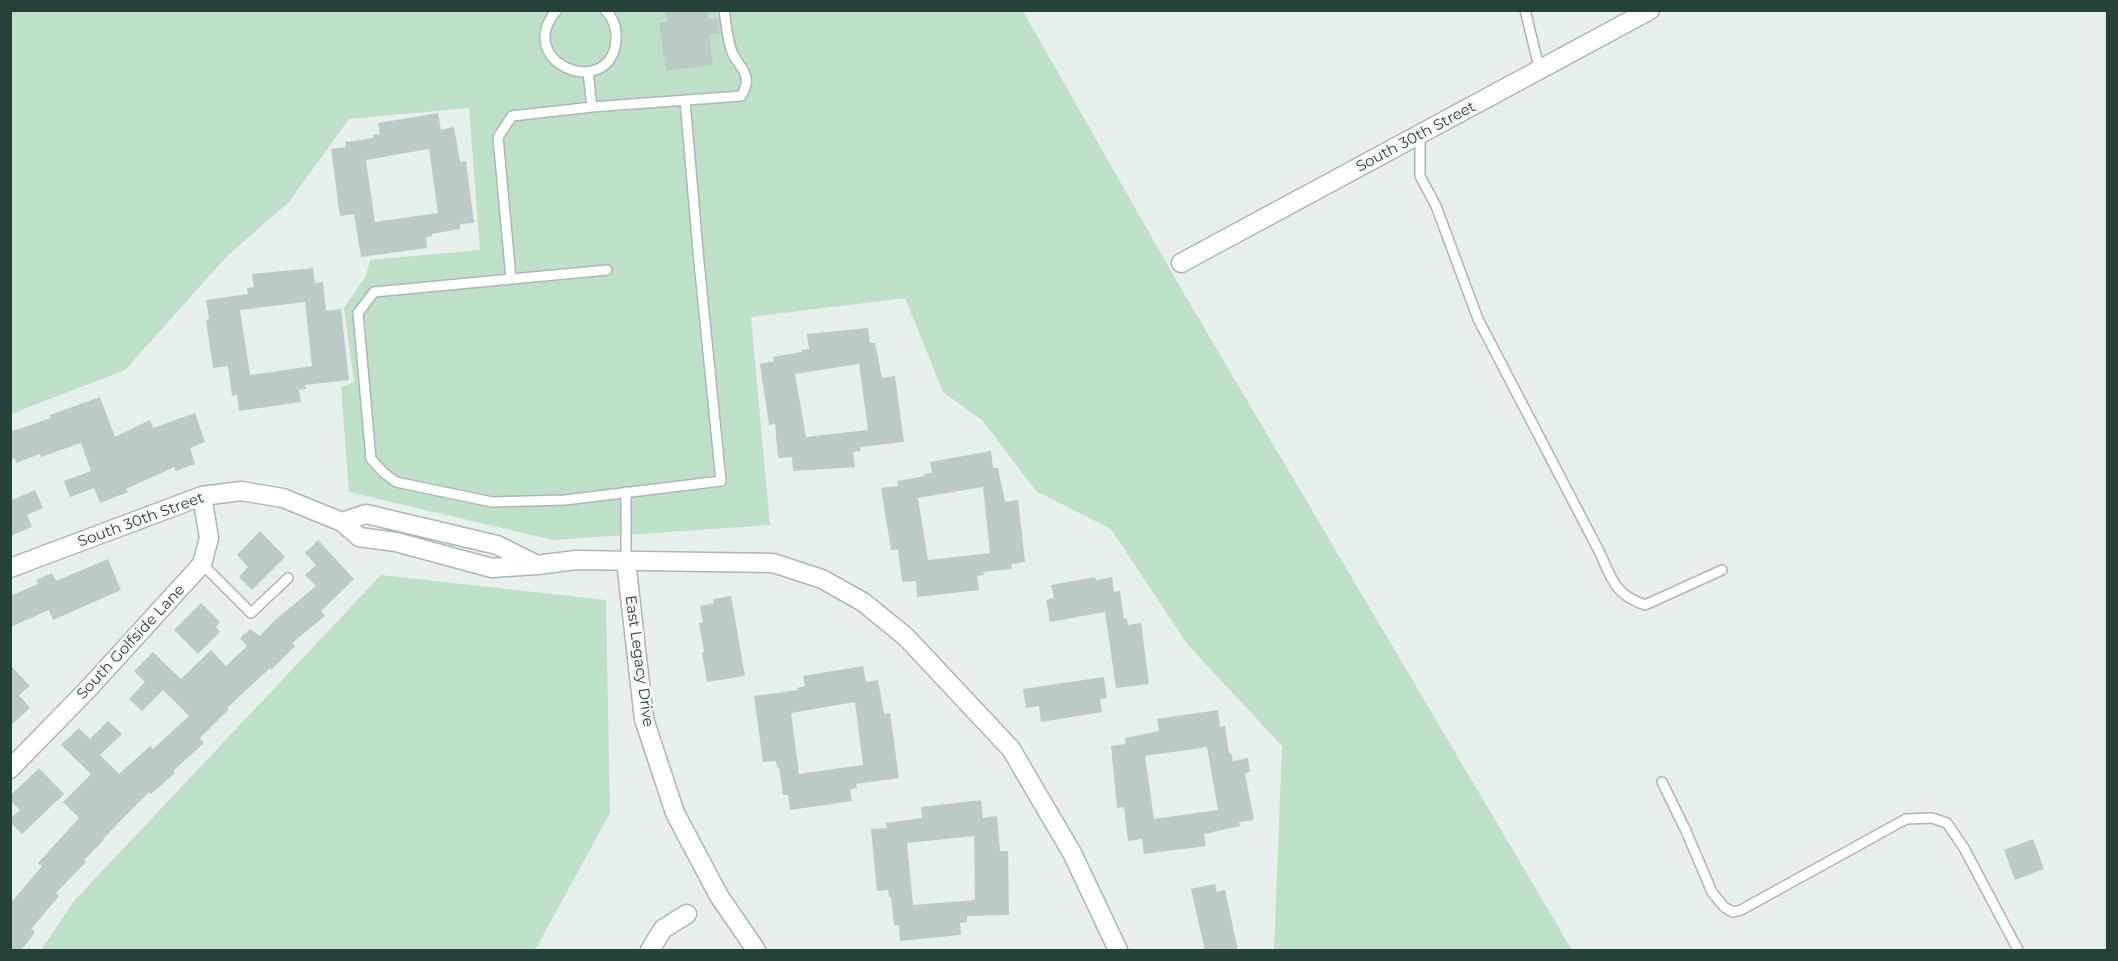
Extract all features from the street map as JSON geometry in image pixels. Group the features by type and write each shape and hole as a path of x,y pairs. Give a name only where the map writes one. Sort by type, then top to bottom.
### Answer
{"street":[{"name":"South 30th Street","path":"1182,263 1650,10"},
{"name":"South 30th Street","path":"10,568 202,496 241,491 283,498 342,522 359,537 396,542 492,568 576,560 773,563 822,579 863,602 906,637 1011,749 1072,853 1118,951"},
{"name":"South Golfside Lane","path":"10,769 89,688 202,564 209,538 202,496"},
{"path":"342,522 366,514 444,531 497,545 537,565"},
{"path":"441,554 444,531"},
{"name":"East Legacy Drive","path":"626,561 644,719 675,813 719,896 756,951"},
{"path":"650,951 663,929 687,914"}],"lane":[{"path":"557,10 546,29 547,49 552,58 568,70 588,72 606,63 616,45 617,34 614,24 605,10"},
{"path":"511,279 498,137 512,116 592,107 741,96 745,90 746,73 732,53 724,10"},
{"path":"1525,10 1540,71"},
{"path":"588,72 592,107"},
{"path":"607,270 374,292 358,313 371,459 396,482 492,502 565,500 721,481 685,101"},
{"path":"1420,135 1420,176 1436,206 1478,319 1614,584 1630,600 1645,604 1722,570"},
{"path":"626,492 626,561"},
{"path":"202,564 251,613 288,578"},
{"path":"1662,782 1712,891 1724,907 1733,912 1741,910 1906,819 1932,818 1947,823 1964,848 2018,951"}],"green space":[{"path":"11,11 1023,11 1180,287 1572,950 1274,950 1282,746 1188,645 1111,529 1036,491 983,421 943,392 905,298 751,317 770,525 553,540 349,492 341,387 354,382 344,308 366,276 370,260 480,250 469,108 349,119 289,202 228,255 125,370 11,414"},
{"path":"381,575 606,600 610,813 535,950 41,950 74,901"}],"building":[{"path":"665,10 708,10 709,19 718,18 720,33 709,35 713,65 666,71 659,23 667,22"},
{"path":"438,113 441,130 454,127 460,162 466,161 474,223 460,224 460,229 426,237 427,248 361,257 354,214 340,216 331,149 346,147 345,142 373,138 373,135 380,134 378,123","holes":["429,149 438,213 375,222 366,160"]},
{"path":"313,268 315,283 323,282 326,311 341,309 349,380 305,385 306,389 299,390 301,402 239,411 237,395 232,396 228,366 213,368 206,320 209,319 206,300 248,294 247,288 254,287 252,274","holes":["305,302 312,366 250,375 240,310"]},
{"path":"868,328 870,343 875,343 882,378 895,376 904,442 860,447 861,451 853,452 855,467 793,471 792,457 778,458 775,424 769,425 760,364 774,361 773,357 809,349 807,334","holes":["859,364 868,430 806,437 795,374"]},
{"path":"100,397 115,437 150,420 153,428 195,413 205,442 190,448 195,464 176,471 174,467 126,489 128,492 100,503 94,488 70,497 64,481 91,471 81,443 16,463 15,458 10,460 10,432 51,418 50,415"},
{"path":"991,451 993,468 998,468 1005,502 1018,500 1025,562 1011,564 1012,569 983,572 984,575 977,576 979,590 917,597 916,581 902,582 898,549 891,550 881,488 898,486 897,481 932,473 930,462","holes":["983,487 990,553 928,560 918,498"]},
{"path":"35,490 43,508 27,515 32,527 10,536 10,501"},
{"path":"260,531 285,557 252,590 239,577 248,567 237,555"},
{"path":"318,540 354,579 321,611 325,616 292,643 295,646 271,670 270,668 227,708 229,709 200,738 204,743 173,771 175,773 151,794 149,792 84,860 86,862 56,893 59,896 31,929 35,932 21,951 10,951 10,904 42,866 38,863 79,818 63,802 91,774 61,745 79,728 90,739 108,721 122,734 100,755 119,774 150,746 153,749 189,716 163,690 142,711 129,699 145,682 134,671 153,652 181,679 211,650 226,666 247,646 240,638 250,629 260,636 274,621 316,586 305,575 316,565 305,553"},
{"path":"108,559 121,590 53,620 49,610 10,627 10,596 38,584 36,580 52,573 56,581"},
{"path":"1095,577 1096,580 1112,577 1114,592 1120,591 1124,619 1127,618 1128,625 1141,623 1149,684 1116,688 1105,612 1050,622 1046,600 1054,598 1051,585"},
{"path":"731,596 745,676 707,682 699,623 703,623 700,606 714,603 713,599"},
{"path":"201,603 220,622 216,627 220,632 198,654 174,630"},
{"path":"10,665 30,686 19,695 30,708 10,726"},
{"path":"863,666 866,682 878,680 884,714 890,713 899,778 856,784 857,788 850,789 852,801 790,810 788,795 783,795 776,761 763,762 754,696 798,690 797,688 805,686 803,676","holes":["855,702 863,765 799,774 791,713"]},
{"path":"1104,677 1107,698 1100,699 1102,712 1041,722 1039,706 1026,708 1023,689"},
{"path":"1218,710 1220,727 1225,726 1229,753 1233,761 1248,758 1250,772 1245,773 1254,820 1239,822 1240,826 1204,834 1206,846 1144,854 1142,839 1128,841 1124,807 1117,808 1111,746 1126,744 1125,738 1159,731 1157,719","holes":["1207,747 1218,810 1154,819 1145,756"]},
{"path":"39,768 64,794 22,834 10,822 10,819 20,810 10,800 10,796"},
{"path":"981,800 983,818 997,816 1000,851 1008,851 1009,915 967,916 967,922 960,923 961,935 900,941 899,925 894,925 888,890 877,891 871,829 887,828 886,823 922,818 921,807","holes":["974,836 975,900 913,905 907,843"]},
{"path":"2033,839 2044,869 2015,880 2004,850"},
{"path":"1215,884 1217,892 1225,890 1238,951 1205,951 1191,889"}]}
